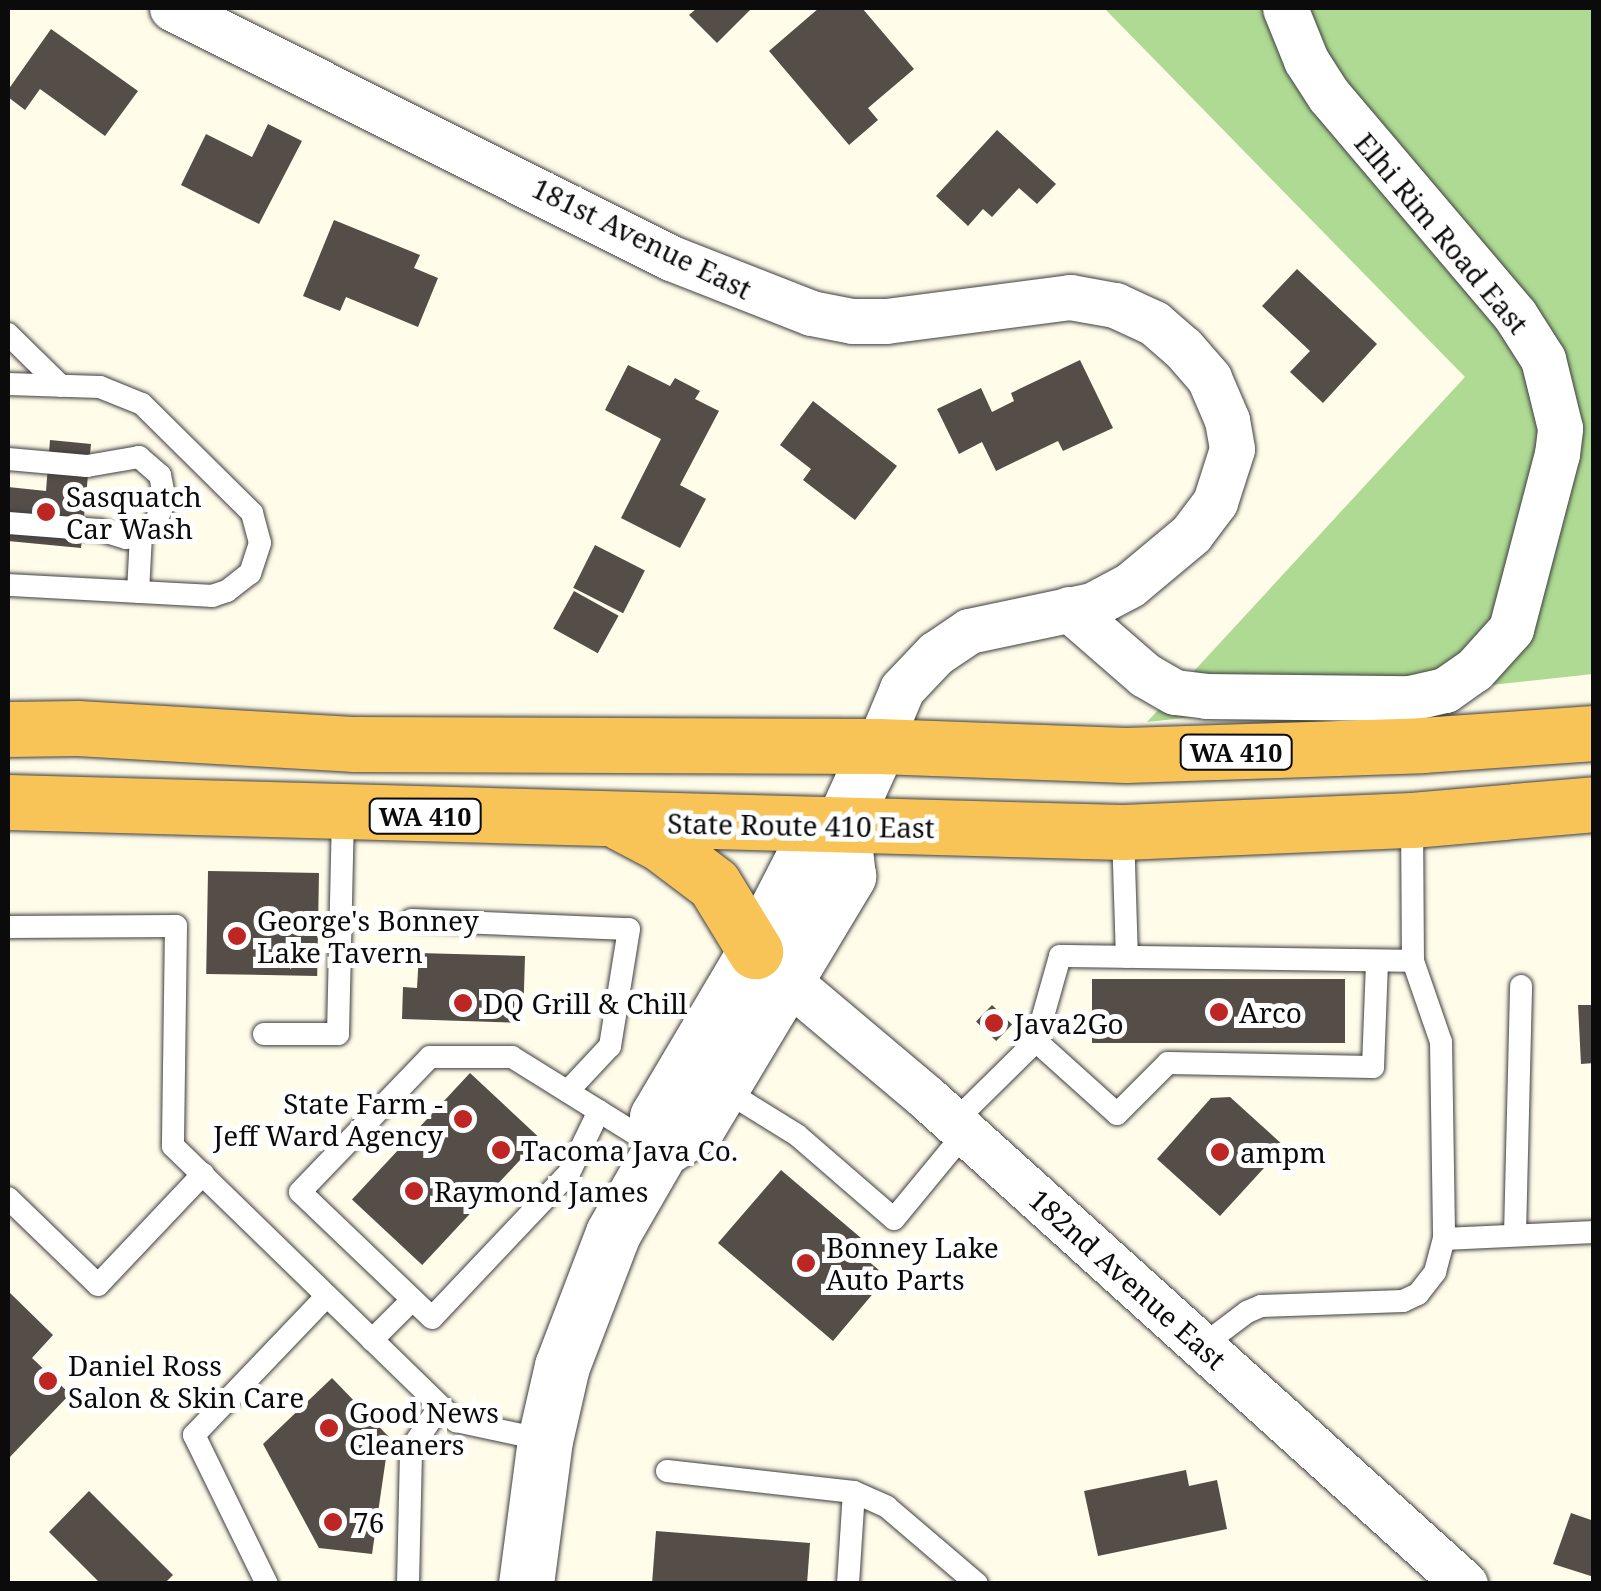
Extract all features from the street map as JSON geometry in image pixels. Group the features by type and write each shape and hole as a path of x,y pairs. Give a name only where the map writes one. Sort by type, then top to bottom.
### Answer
{"highway":[{"name":"WA 410","path":"8,730 77,728 352,744 878,746 1126,755 1422,746 1594,733"},
{"name":"State Route 410 East","path":"8,802 618,822 1124,832 1412,820 1594,804"},
{"path":"618,822 661,844 714,884 771,965"}],"street":[{"name":"181st Avenue East","path":"172,8 670,258 811,313 852,322 886,321 1070,298 1115,306 1154,323 1209,378 1230,435 1232,449 1226,475 1215,502 1164,560 1130,585 1092,605 969,631 936,652 902,689 878,746"},
{"name":"Elhi Rim Road East","path":"1069,610 1145,676 1175,692 1206,696 1410,698 1445,690 1474,670 1511,629 1557,454 1557,412 1543,358 1516,315 1329,96 1306,60 1285,8"},
{"path":"526,1584 545,1440 562,1366 612,1233 660,1150 698,1126 721,1088 771,965 802,860 842,825 878,746"},
{"path":"660,1150 657,1117 771,965"},
{"name":"182nd Avenue East","path":"771,965 960,1128 1465,1584"}],"lane":[{"path":"8,334 61,386"},
{"path":"8,384 100,387 142,404 252,513 260,543 250,573 226,592 198,596 8,585"},
{"path":"8,459 88,466 140,457 160,474 165,501 153,526 126,538 99,530 8,523"},
{"path":"138,592 141,534"},
{"path":"264,1034 338,1034 343,813"},
{"path":"1202,1346 1262,1306 1403,1302 1418,1294 1435,1272 1444,1239 1442,1042 1413,961 1412,820"},
{"path":"1124,832 1127,957"},
{"path":"412,920 628,929 610,1046 568,1091"},
{"path":"8,926 176,926 173,1146 456,1422 545,1440"},
{"path":"721,1088 797,1135 894,1219 960,1128 1036,1041 1060,956 1413,961"},
{"path":"1036,1041 1117,1114 1168,1063 1374,1067 1377,961"},
{"path":"1515,1235 1521,986"},
{"path":"599,1111 569,1173 432,1318 300,1192 430,1056 512,1057 568,1091 660,1150"},
{"path":"8,1198 98,1285 203,1174"},
{"path":"1444,1239 1594,1232"},
{"path":"266,1584 194,1435 328,1296"},
{"path":"372,1340 412,1300"},
{"path":"408,1584 411,1449 440,1406"},
{"path":"667,1471 854,1492 887,1507 977,1584"},
{"path":"848,1584 854,1492"}],"green space":[{"path":"1104,8 1593,8 1593,674 1147,722 1465,377"}],"building":[{"path":"697,8 752,8 717,43 689,15"},
{"path":"819,8 862,8 914,69 868,108 878,120 849,145 769,51"},
{"path":"51,29 138,91 105,136 40,89 25,110 8,97 8,90"},
{"path":"268,124 302,141 259,224 181,185 206,134 252,157"},
{"path":"997,130 1056,184 1037,204 1019,188 992,217 983,209 968,226 936,196"},
{"path":"334,220 420,255 414,268 438,278 418,327 346,297 340,311 303,296"},
{"path":"1297,269 1377,344 1323,403 1290,372 1310,351 1262,306"},
{"path":"1080,360 1113,428 1063,451 1058,441 996,471 982,442 959,454 937,409 981,388 992,412 1014,401 1011,393"},
{"path":"628,365 670,386 675,378 700,391 695,399 719,411 680,485 706,499 680,548 621,518 661,439 605,410"},
{"path":"813,401 897,466 855,520 803,480 811,469 780,445"},
{"name":"Sasquatch Car Wash","path":"50,440 91,444 81,548 8,541 8,487 46,491"},
{"path":"595,545 645,570 623,613 573,588"},
{"path":"574,591 619,616 598,653 553,629"},
{"path":"208,871 319,873 317,976 206,974"},
{"name":"DQ Grill & Chill","path":"419,953 525,956 523,1023 402,1019 403,987 417,988"},
{"name":"Arco","path":"1092,979 1345,979 1345,1043 1092,1043"},
{"name":"Java2Go","path":"992,1005 1012,1024 996,1041 976,1022"},
{"path":"1578,1005 1594,1005 1594,1063 1581,1064"},
{"path":"470,1073 540,1138 422,1265 352,1200"},
{"name":"ampm","path":"1230,1097 1284,1146 1220,1216 1157,1159 1211,1098"},
{"name":"Bonney Lake Auto Parts","path":"781,1170 861,1238 853,1248 887,1277 833,1341 718,1243"},
{"path":"8,1291 53,1335 32,1358 70,1394 8,1459"},
{"path":"332,1378 389,1437 372,1554 319,1548 263,1444"},
{"path":"1186,1470 1189,1486 1217,1480 1227,1529 1098,1556 1084,1491"},
{"path":"89,1491 173,1575 164,1584 101,1584 49,1532"},
{"path":"1571,1513 1594,1521 1594,1577 1553,1564"},
{"path":"656,1531 810,1543 807,1584 652,1584"}],"place":[{"name":"Sasquatch Car Wash","path":"46,512"},
{"name":"George's Bonney Lake Tavern","path":"237,936"},
{"name":"DQ Grill & Chill","path":"463,1003"},
{"name":"Arco","path":"1219,1012"},
{"name":"Java2Go","path":"994,1023"},
{"name":"State Farm - Jeff Ward Agency","path":"463,1119"},
{"name":"Tacoma Java Co.","path":"501,1150"},
{"name":"ampm","path":"1220,1152"},
{"name":"Raymond James","path":"414,1191"},
{"name":"Bonney Lake Auto Parts","path":"806,1263"},
{"name":"Daniel Ross Salon & Skin Care","path":"48,1381"},
{"name":"Good News Cleaners","path":"329,1428"},
{"name":"76","path":"333,1522"}]}
